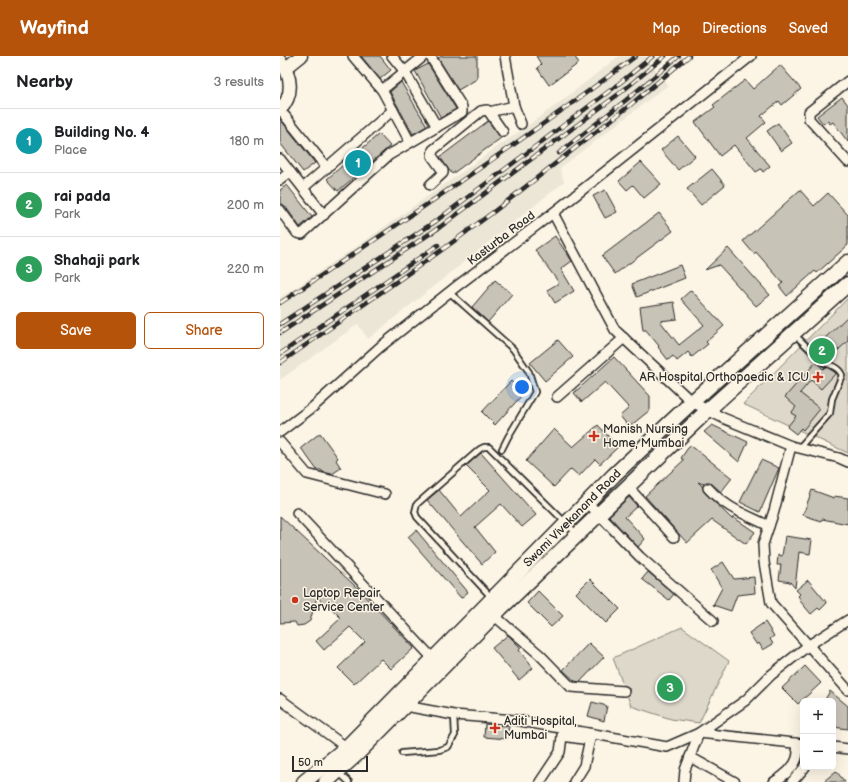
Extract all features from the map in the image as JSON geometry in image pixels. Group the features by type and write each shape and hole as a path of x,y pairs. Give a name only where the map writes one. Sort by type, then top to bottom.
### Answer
{"main road":[{"name":"Swami Vivekanand Road","path":"326,782 338,772 352,751 493,607 566,523 614,475 692,402 848,262"},
{"name":"Swami Vivekanand Road","path":"493,607 578,534 708,410 848,284"},
{"name":"Swami Vivekanand Road","path":"304,782 352,751"}],"street":[{"path":"301,56 283,64 290,84 289,95 283,113 327,168"},
{"path":"353,56 382,90 410,142"},
{"path":"392,56 405,72 436,127"},
{"path":"382,90 424,56"},
{"path":"280,210 299,234 305,232 389,155 460,114 462,110 430,56"},
{"path":"505,56 514,106 521,124"},
{"path":"553,213 751,56"},
{"path":"848,81 808,112 809,119 848,162"},
{"path":"430,185 443,173 432,156 433,150 481,111 486,110 489,112 514,106"},
{"path":"303,188 393,110"},
{"path":"489,112 503,132"},
{"path":"280,158 324,215"},
{"path":"280,180 290,172"},
{"name":"Kasturba Road","path":"280,432 313,406 380,347 449,292 553,213 616,330 692,402 722,418 795,447 839,458 848,462"},
{"path":"557,397 624,338"},
{"path":"280,442 307,474 384,494"},
{"path":"795,447 764,544 764,562 771,603 848,690"},
{"path":"628,487 674,537"},
{"path":"708,488 722,502 736,511 769,526"},
{"path":"587,502 640,557 713,621"},
{"path":"297,513 437,664"},
{"path":"493,607 571,687 624,691"},
{"path":"401,701 454,715 515,720 562,732 667,747 699,733 746,700 771,675 809,645 848,620"},
{"path":"280,699 352,751"},
{"path":"540,782 560,752 562,732"},
{"path":"699,733 799,744 795,763 784,776 774,782"},
{"path":"684,782 685,770 699,733"},
{"path":"574,782 584,766 591,737"},
{"path":"836,747 848,749"},
{"path":"690,757 735,782"},
{"path":"792,782 802,770"}],"lane":[{"path":"449,292 513,349 529,372 535,392 502,449"},
{"path":"794,334 824,363 828,363 842,374 832,399 830,413 795,447"},
{"path":"493,607 417,517 415,508 417,504 480,449 487,447 489,448 578,534"},
{"path":"402,753 439,750 448,747 455,735 454,715"},
{"path":"338,772 349,782"}],"shaded area":[{"path":"619,56 645,56 668,85 560,168 564,182 368,339 358,324 280,380 280,298 359,245 555,106"},
{"path":"848,298 848,453 743,404"},
{"path":"682,627 729,661 699,723 671,719 631,706 613,658"}],"building":[{"path":"361,56 380,56 391,70 380,79"},
{"path":"442,56 477,56 477,79 458,90 438,58"},
{"path":"536,56 574,56 579,63 549,85 537,68 541,64"},
{"path":"428,64 456,109 441,118 415,71"},
{"path":"780,65 801,89 782,105 779,101 761,116 766,122 747,138 770,166 763,172 761,169 756,172 734,145 720,156 695,122 715,107 713,105 745,80 753,89"},
{"path":"401,82 427,126 413,134 390,92"},
{"path":"842,97 848,105 848,142 833,122 830,124 828,121 823,124 817,116"},
{"path":"280,119 315,163 303,172 280,143"},
{"path":"488,121 501,138 452,174 440,157"},
{"path":"778,123 792,143 781,151 767,131"},
{"path":"379,134 390,146 338,191 327,179"},
{"path":"678,136 695,156 678,170 661,150"},
{"path":"641,162 661,184 644,198 633,185 627,190 619,181"},
{"path":"712,169 725,185 701,205 687,189"},
{"path":"287,185 312,217 300,227 285,206 280,202 280,190"},
{"path":"605,190 617,212 605,218 593,196"},
{"path":"800,190 814,206 828,193 848,215 848,245 817,273 815,271 787,296 779,286 783,283 756,252 754,254 743,241"},
{"path":"659,213 673,231 615,274 602,256"},
{"path":"555,236 572,261 561,269 574,291 555,303 547,290 559,283 535,250"},
{"path":"728,248 770,295 756,306 719,265 705,270"},
{"path":"680,265 685,278 637,297 632,284"},
{"path":"495,280 512,294 488,322 472,307"},
{"path":"691,290 724,326 706,342 708,344 692,357 688,352 677,361 673,356 668,360 646,330 643,330 640,307 674,302 677,319 660,321 679,345 704,325 681,299"},
{"path":"848,316 848,341 837,351 825,338"},
{"path":"558,340 573,357 545,381 530,363"},
{"path":"614,357 650,396 650,410 629,427 620,416 629,408 605,382 582,402 574,393"},
{"path":"816,362 823,369 825,367 836,373 821,389 811,380 800,393 820,409 803,430 801,428 796,434 787,427 796,416 791,413 796,407 785,397"},
{"path":"511,381 524,393 495,425 482,412"},
{"path":"598,425 618,447 600,464 595,459 579,476 571,469 554,487 526,461 554,429 573,447"},
{"path":"712,425 748,442 739,462 704,432"},
{"path":"320,433 338,458 336,460 341,468 332,474 317,470 301,448"},
{"path":"690,445 732,478 721,492 710,482 703,484 698,482 702,486 704,492 732,519 733,517 755,532 746,544 712,520 687,543 645,496 684,460 681,458"},
{"path":"481,453 536,515 522,527 501,504 475,527 495,552 482,564 427,500 439,490 461,517 490,490 466,466"},
{"path":"761,460 779,468 760,512 740,502"},
{"path":"812,490 834,498 834,496 848,498 848,524 822,519 821,521 803,515"},
{"path":"629,497 637,506 625,517 645,539 638,547 609,516"},
{"path":"280,516 353,584 414,648 391,669 381,659 354,684 338,668 365,642 350,627 324,650 316,641 341,618 326,603 325,604 317,597 310,621 304,625 297,626 295,622 280,623"},
{"path":"416,530 468,592 461,598 408,537"},
{"path":"785,536 812,540 810,554 799,552 795,588 790,582 779,580 781,565 777,565 778,555 782,556"},
{"path":"723,562 734,579 754,577 755,593 737,595 731,611 713,605 722,588 711,570"},
{"path":"648,572 674,594 669,600 642,579"},
{"path":"590,579 620,609 606,623 576,593"},
{"path":"808,580 827,603 820,610 818,608 811,614 800,601 801,600 798,596 800,594 796,590"},
{"path":"538,591 563,616 551,627 527,603"},
{"path":"765,622 774,636 770,639 773,644 763,650 759,643 757,645 749,633"},
{"path":"508,635 521,648 519,650 533,668 519,680 492,648"},
{"path":"589,643 604,657 580,682 575,681 563,670"},
{"path":"805,666 821,683 805,698 800,698 800,702 798,704 782,688"},
{"path":"830,691 848,706 848,729 836,727 836,698 826,698"},
{"path":"592,702 607,706 604,721 588,716"},
{"path":"485,724 509,726 507,739 484,737"},
{"path":"836,771 845,782 823,782"}],"railway":[{"path":"280,303 415,213 636,56"},
{"path":"280,324 436,221 616,86 653,56"},
{"path":"280,333 440,227 620,93 665,56"},
{"path":"559,153 679,56"},
{"path":"280,363 492,213 629,106 689,56"},
{"path":"280,354 438,245"}],"place":[{"name":"Building No. 4","path":"358,163"},
{"name":"rai pada","path":"822,351"},
{"name":"AR Hospital Orthopaedic & ICU","path":"818,377"},
{"name":"Manish Nursing Home, Mumbai","path":"594,436"},
{"name":"Laptop Repair Service Center","path":"295,600"},
{"name":"Shahaji park","path":"670,688"},
{"name":"Aditi Hospital, Mumbai","path":"495,728"}]}
